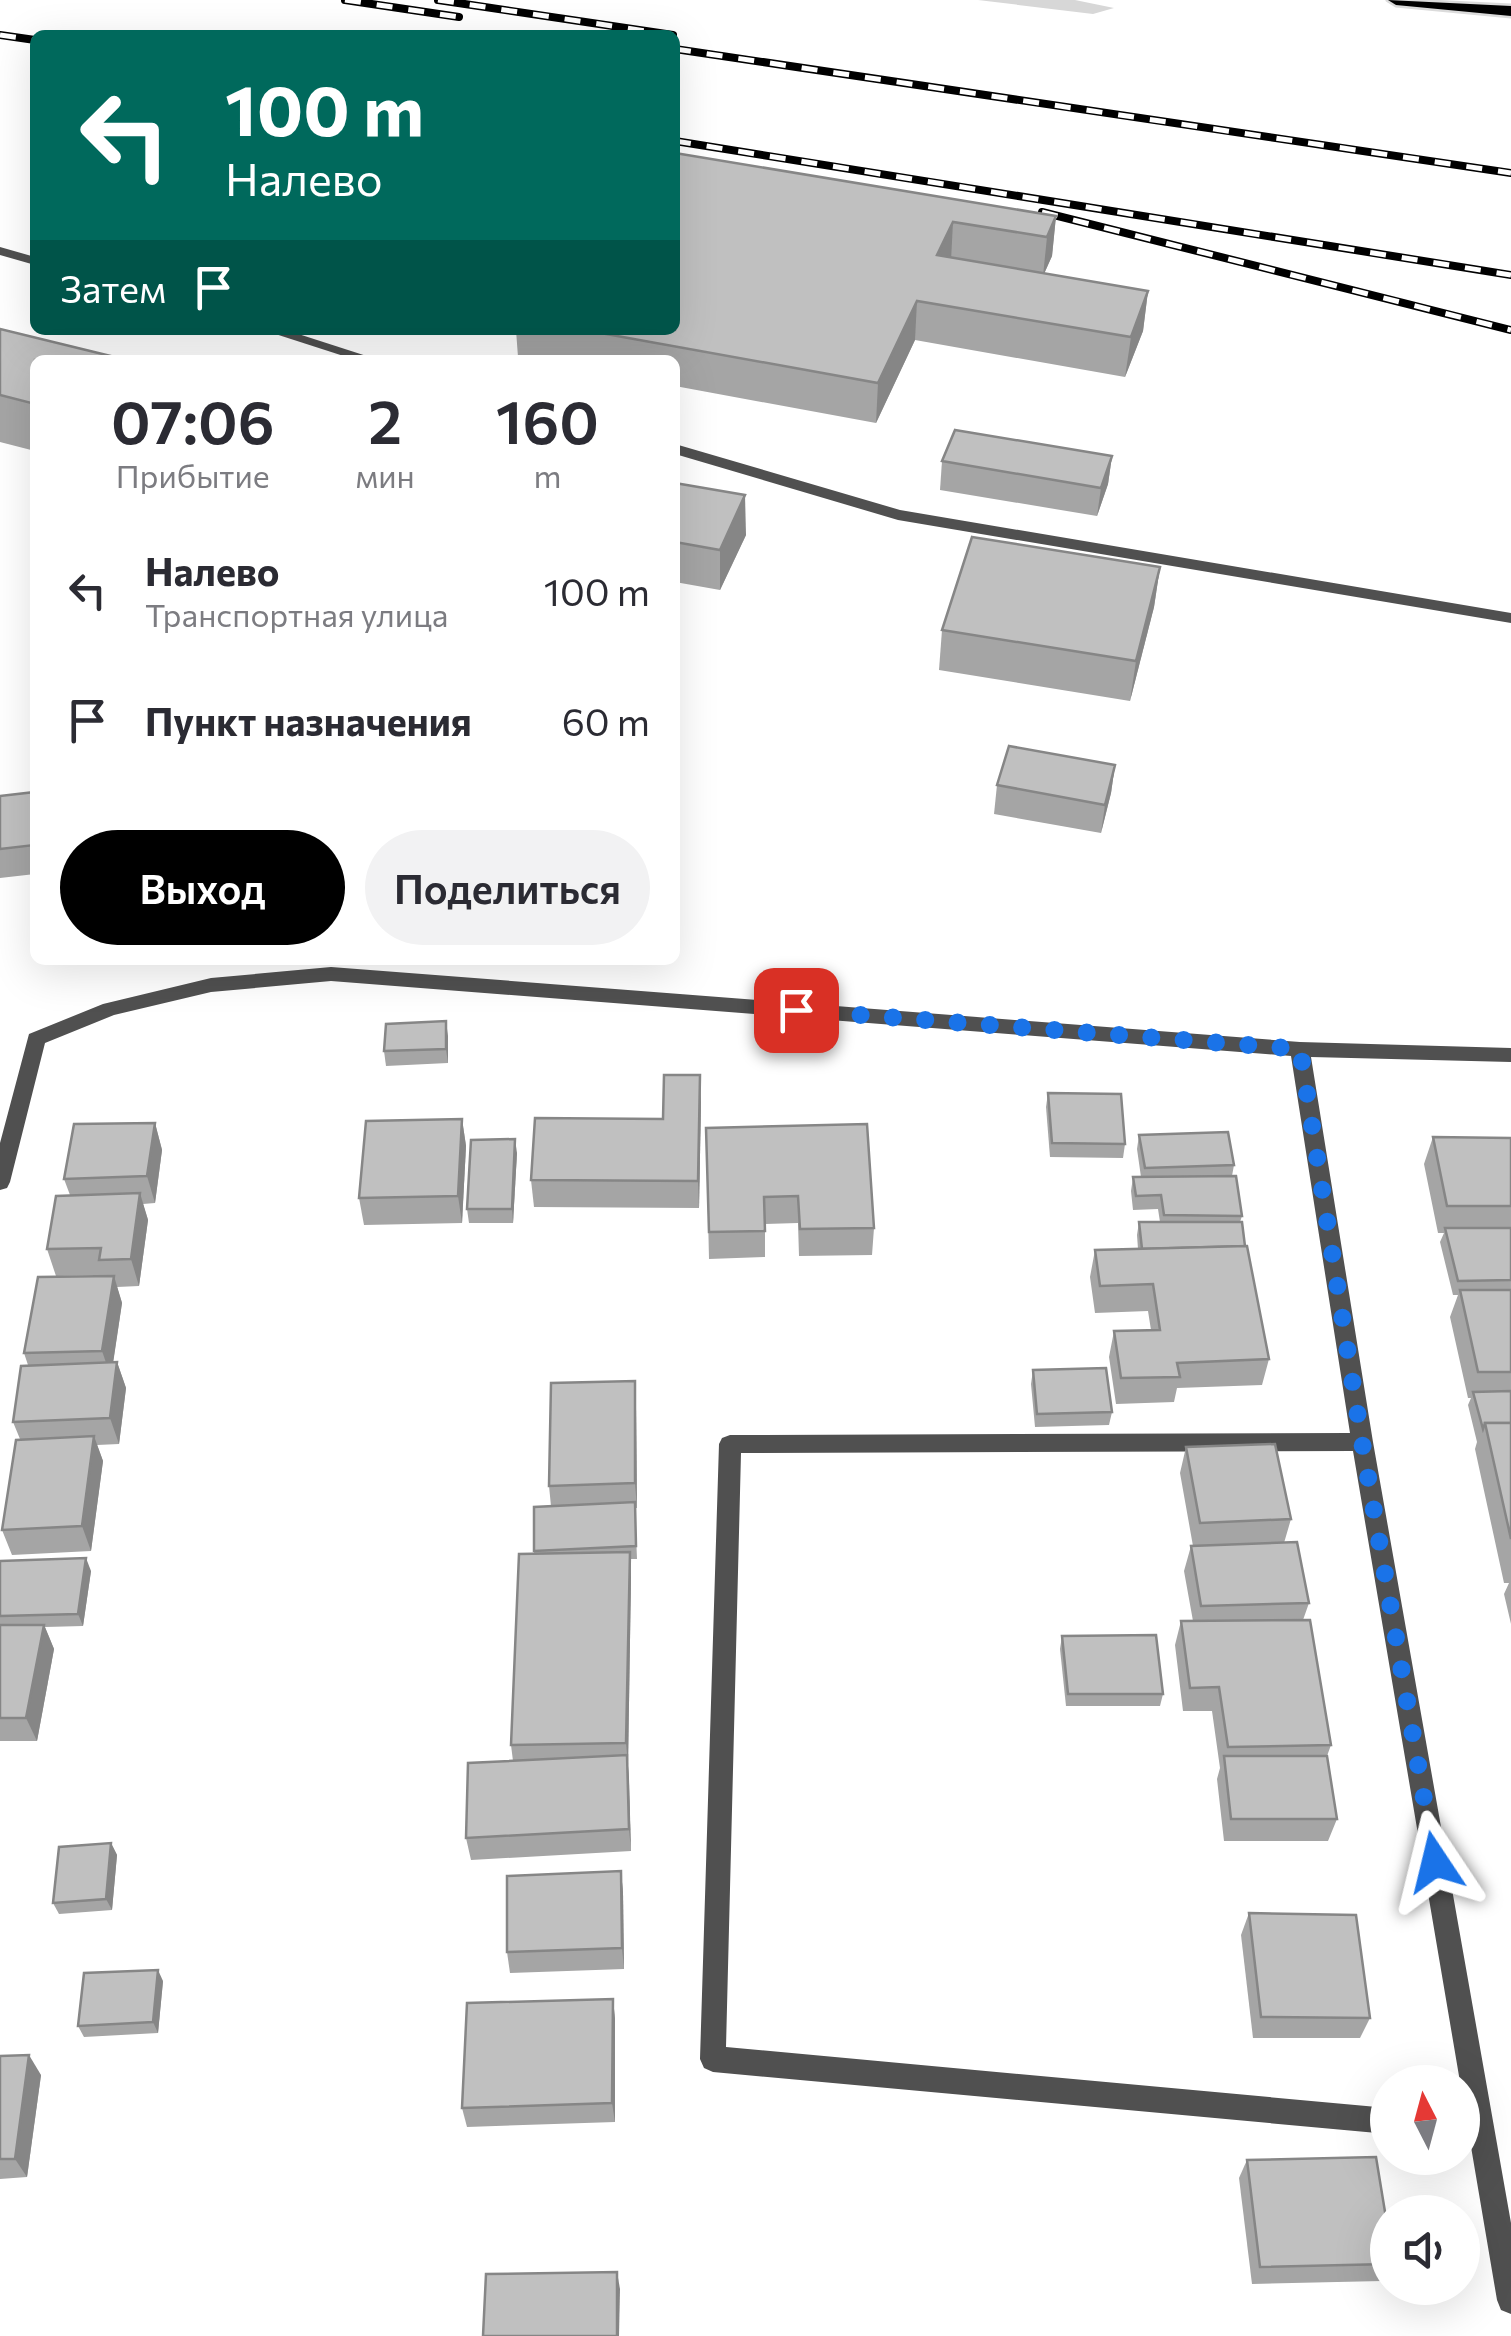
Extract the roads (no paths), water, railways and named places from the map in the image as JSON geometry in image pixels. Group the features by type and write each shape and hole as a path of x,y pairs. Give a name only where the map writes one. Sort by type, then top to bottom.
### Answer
{"main road":[{"path":"1396,0 1511,11"}],"street":[{"path":"0,251 30,260"},
{"path":"287,335 355,355"},
{"path":"680,450 898,514 1511,618"},
{"path":"0,1182 36,1039 110,1009 211,985 331,974 1300,1049 1511,1054"},
{"path":"1300,1049 1462,2065"},
{"path":"1362,1442 730,1444 713,2058 1370,2119"},
{"path":"1480,2164 1511,2300"}],"railway":[{"path":"345,0 459,17"},
{"path":"438,0 639,30"},
{"path":"0,35 30,39"},
{"path":"680,50 1511,173"},
{"path":"680,142 1511,275"},
{"path":"1042,212 1511,330"}]}
